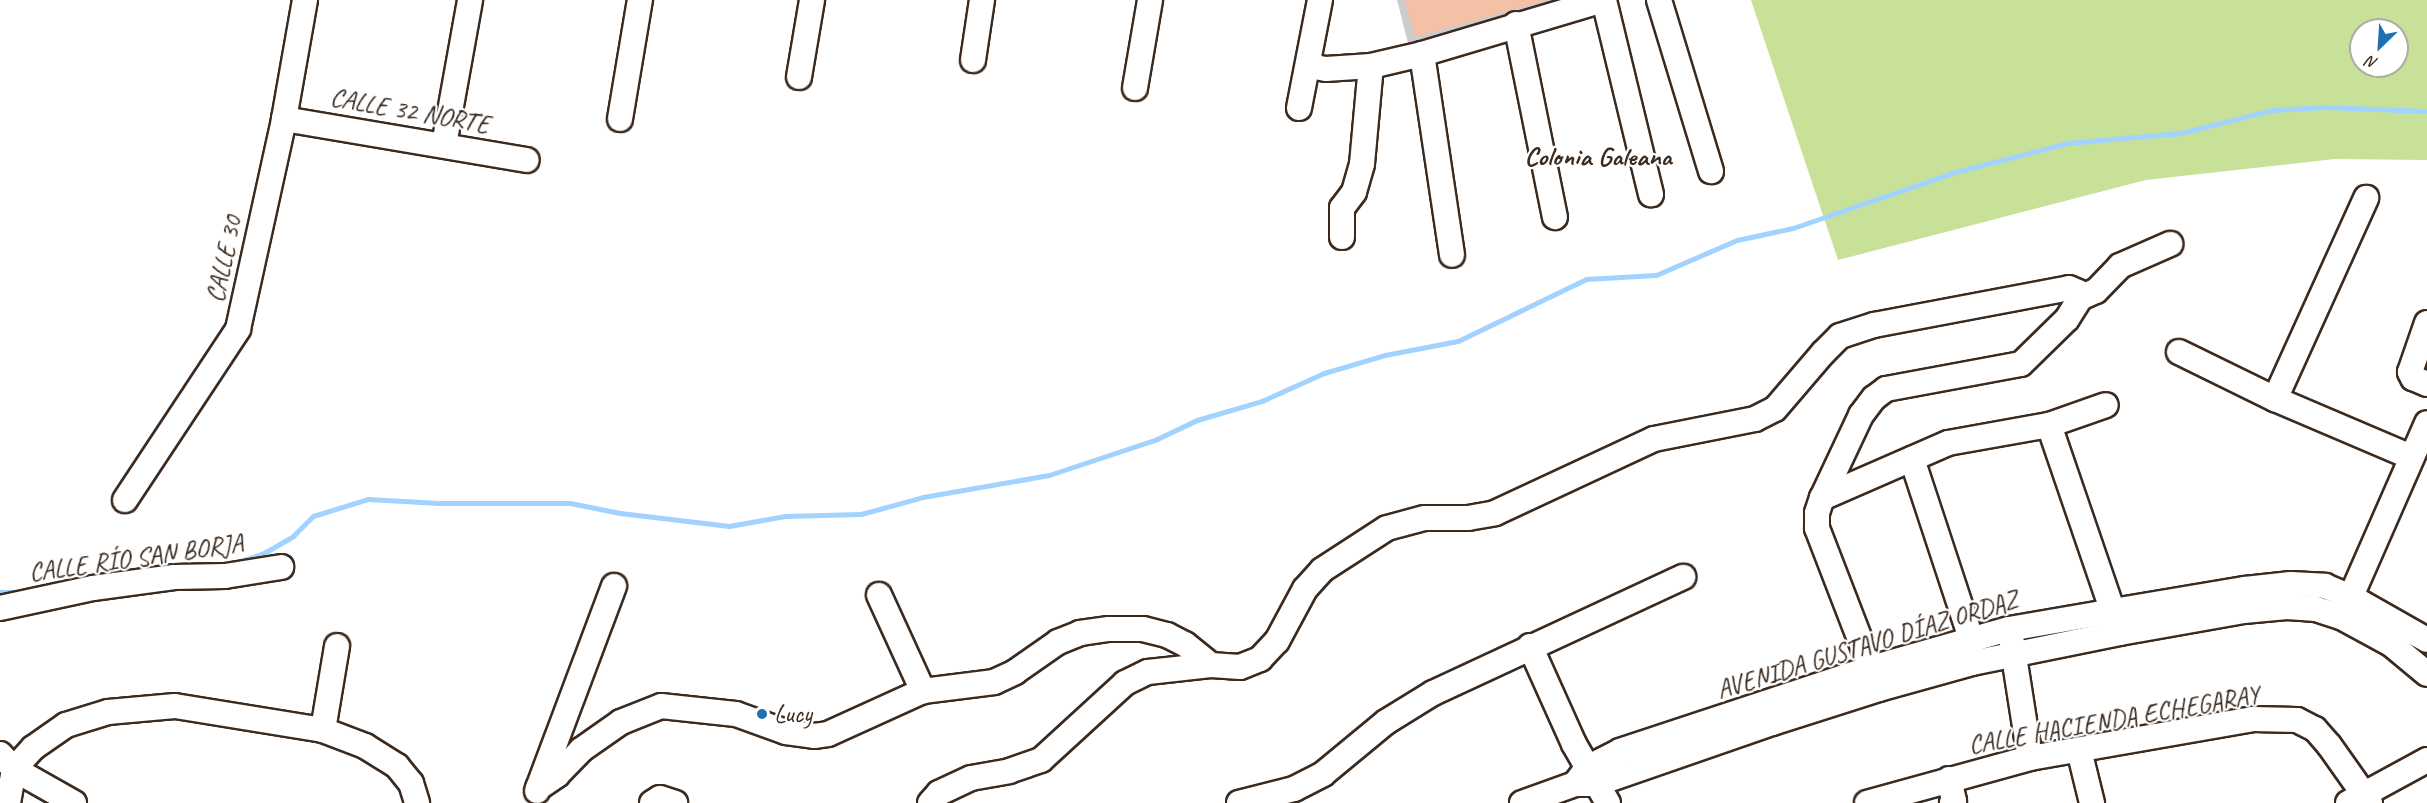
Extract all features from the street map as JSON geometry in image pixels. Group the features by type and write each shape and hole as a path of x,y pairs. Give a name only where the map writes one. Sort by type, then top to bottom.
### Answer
{"street":[{"name":"CALLE 30","path":"124,500 238,329 284,119 305,0"},
{"path":"444,145 470,0"},
{"path":"620,119 640,0"},
{"path":"799,77 812,0"},
{"path":"973,60 982,0"},
{"path":"1135,88 1150,0"},
{"path":"1299,108 1320,0"},
{"path":"1308,66 1326,69 1371,66 1422,54 1516,24 1604,0 1651,194"},
{"path":"1659,0 1711,171"},
{"path":"1516,24 1556,217"},
{"path":"1422,54 1452,255"},
{"path":"1342,237 1342,208 1353,192 1362,164 1371,66"},
{"name":"CALLE 32 NORTE","path":"284,119 527,160"},
{"path":"2275,399 2366,198"},
{"path":"1875,679 1817,528 1817,513 1822,498 1861,415 1886,389 2021,364 2067,319 2080,298 2096,291 2120,266 2170,244"},
{"path":"930,803 939,793 971,778 1009,771 1041,760 1125,683 1148,672 1211,665 1240,667 1260,658 1277,641 1305,589 1322,570 1387,528 1425,518 1468,518 1495,513 1654,439 1755,419 1775,409 1822,353 1840,336 1874,326 2069,288 2078,292 2080,298"},
{"path":"2423,383 2413,378 2410,372 2427,323"},
{"path":"2179,352 2275,399 2411,457"},
{"path":"1822,498 1948,443 2049,425 2106,405"},
{"path":"2346,607 2427,423"},
{"path":"2049,425 2117,622"},
{"path":"1912,459 1971,638 1972,663"},
{"name":"CALLE RÍO SAN BORJA","path":"0,608 93,588 174,577 225,576 280,567"},
{"path":"1239,803 1294,789 1323,774 1386,722 1414,704 1530,646 1683,577"},
{"name":"AVENIDA GUSTAVO DÍAZ ORDAZ","path":"1522,803 1591,785 1620,751 1875,679 1972,663 2014,653 2117,622 2291,584 2325,586 2346,607 2427,674"},
{"path":"535,795 614,586"},
{"path":"879,595 923,691"},
{"name":"AVENIDA GUSTAVO DÍAZ ORDAZ","path":"2346,607 2427,640"},
{"name":"AVENIDA GUSTAVO DÍAZ ORDAZ","path":"1875,679 1971,638 2009,629 2117,622"},
{"path":"535,795 581,750 621,722 661,706 736,714 786,732 814,736 828,734 923,691 994,682 1015,672 1058,642 1080,633 1109,629 1143,629 1167,635 1185,644 1211,665"},
{"path":"2009,629 2030,758"},
{"path":"323,730 338,646"},
{"path":"1530,646 1591,785"},
{"path":"7,762 33,748 66,725 108,712 175,706 323,730 365,746 397,766 411,783 417,803"},
{"name":"CALLE HACIENDA ECHEGARAY","path":"1867,803 1953,796 2030,758 2253,719 2296,720 2315,729 2361,799"},
{"path":"2079,750 2092,803"},
{"path":"2361,799 2427,760"},
{"path":"7,762 8,803"},
{"path":"7,762 74,803"},
{"path":"652,803 660,798 675,803"}],"green space":[{"path":"1751,0 2427,0 2427,160 2335,159 2146,180 1838,260"}],"building":[{"path":"1405,0 1543,0 1543,1 1415,37"}],"waterway":[{"path":"235,563 264,553 293,536 313,516 368,499 439,503 570,503 620,513 729,526 785,516 861,514 923,497 1049,475 1157,439 1197,420 1262,401 1324,373 1385,355 1458,341 1586,279 1656,275 1737,240 1793,228 1959,171 2067,143 2181,133 2272,110 2326,107 2427,111"},
{"path":"0,592 23,592"}],"place":[{"name":"Lucy","path":"762,714"}],"district":[{"name":"Colonia Galeana","path":"1598,157"}]}
